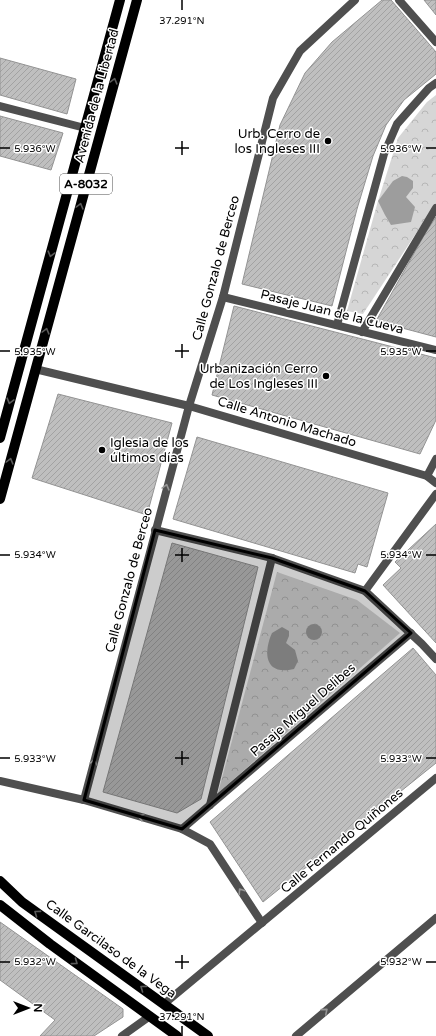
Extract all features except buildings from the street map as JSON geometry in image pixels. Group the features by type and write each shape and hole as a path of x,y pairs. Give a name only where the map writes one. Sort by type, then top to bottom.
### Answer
{"main road":[{"name":"Avenida de la Libertad","path":"0,438 120,0"},
{"name":"Avenida de la Libertad","path":"0,499 136,0"},
{"name":"Calle Garcilaso de la Vega","path":"0,880 22,902 208,1036"},
{"path":"0,905 50,944 178,1036"}],"street":[{"name":"Calle Gonzalo de Berceo","path":"84,800 189,406 223,297 273,98 300,51 355,0"},
{"path":"399,0 436,42"},
{"path":"337,325 384,154 397,124 429,88 436,83"},
{"path":"0,106 86,128"},
{"path":"362,332 436,208"},
{"name":"Pasaje Juan de la Cueva","path":"223,297 436,350"},
{"name":"Calle Antonio Machado","path":"35,369 189,406 427,476 436,483"},
{"path":"427,476 436,459"},
{"path":"365,592 436,494"},
{"path":"155,530 272,558 365,592 411,633 436,659"},
{"path":"210,805 272,558"},
{"name":"Pasaje Miguel Delibes","path":"182,829 411,633"},
{"name":"Calle Fernando Quiñones","path":"164,1004 436,778"},
{"path":"0,780 84,800 182,829 210,844 262,923"},
{"path":"296,1036 436,918"},
{"path":"122,1036 150,1016"}],"highlighted area":[{"path":"155,530 272,558 365,591 411,633 182,829 84,800"}],"green space":[{"path":"436,95 436,203 363,314 347,311 378,201 398,138 427,102"},
{"path":"277,572 357,600 400,633 218,793"}],"shaded area":[{"path":"402,176 413,181 413,188 406,197 415,207 411,222 391,225 378,201 393,181"},
{"path":"311,624 317,624 322,629 320,638 317,640 311,640 306,635 306,629"},
{"path":"282,627 289,631 289,636 286,643 295,650 298,661 294,669 277,669 272,666 267,655 272,633"}],"place":[{"name":"Urb. Cerro de los Ingleses III","path":"328,141"},
{"name":"Urbanización Cerro de Los Ingleses III","path":"326,376"},
{"name":"Iglesia de los últimos días","path":"102,450"}]}
